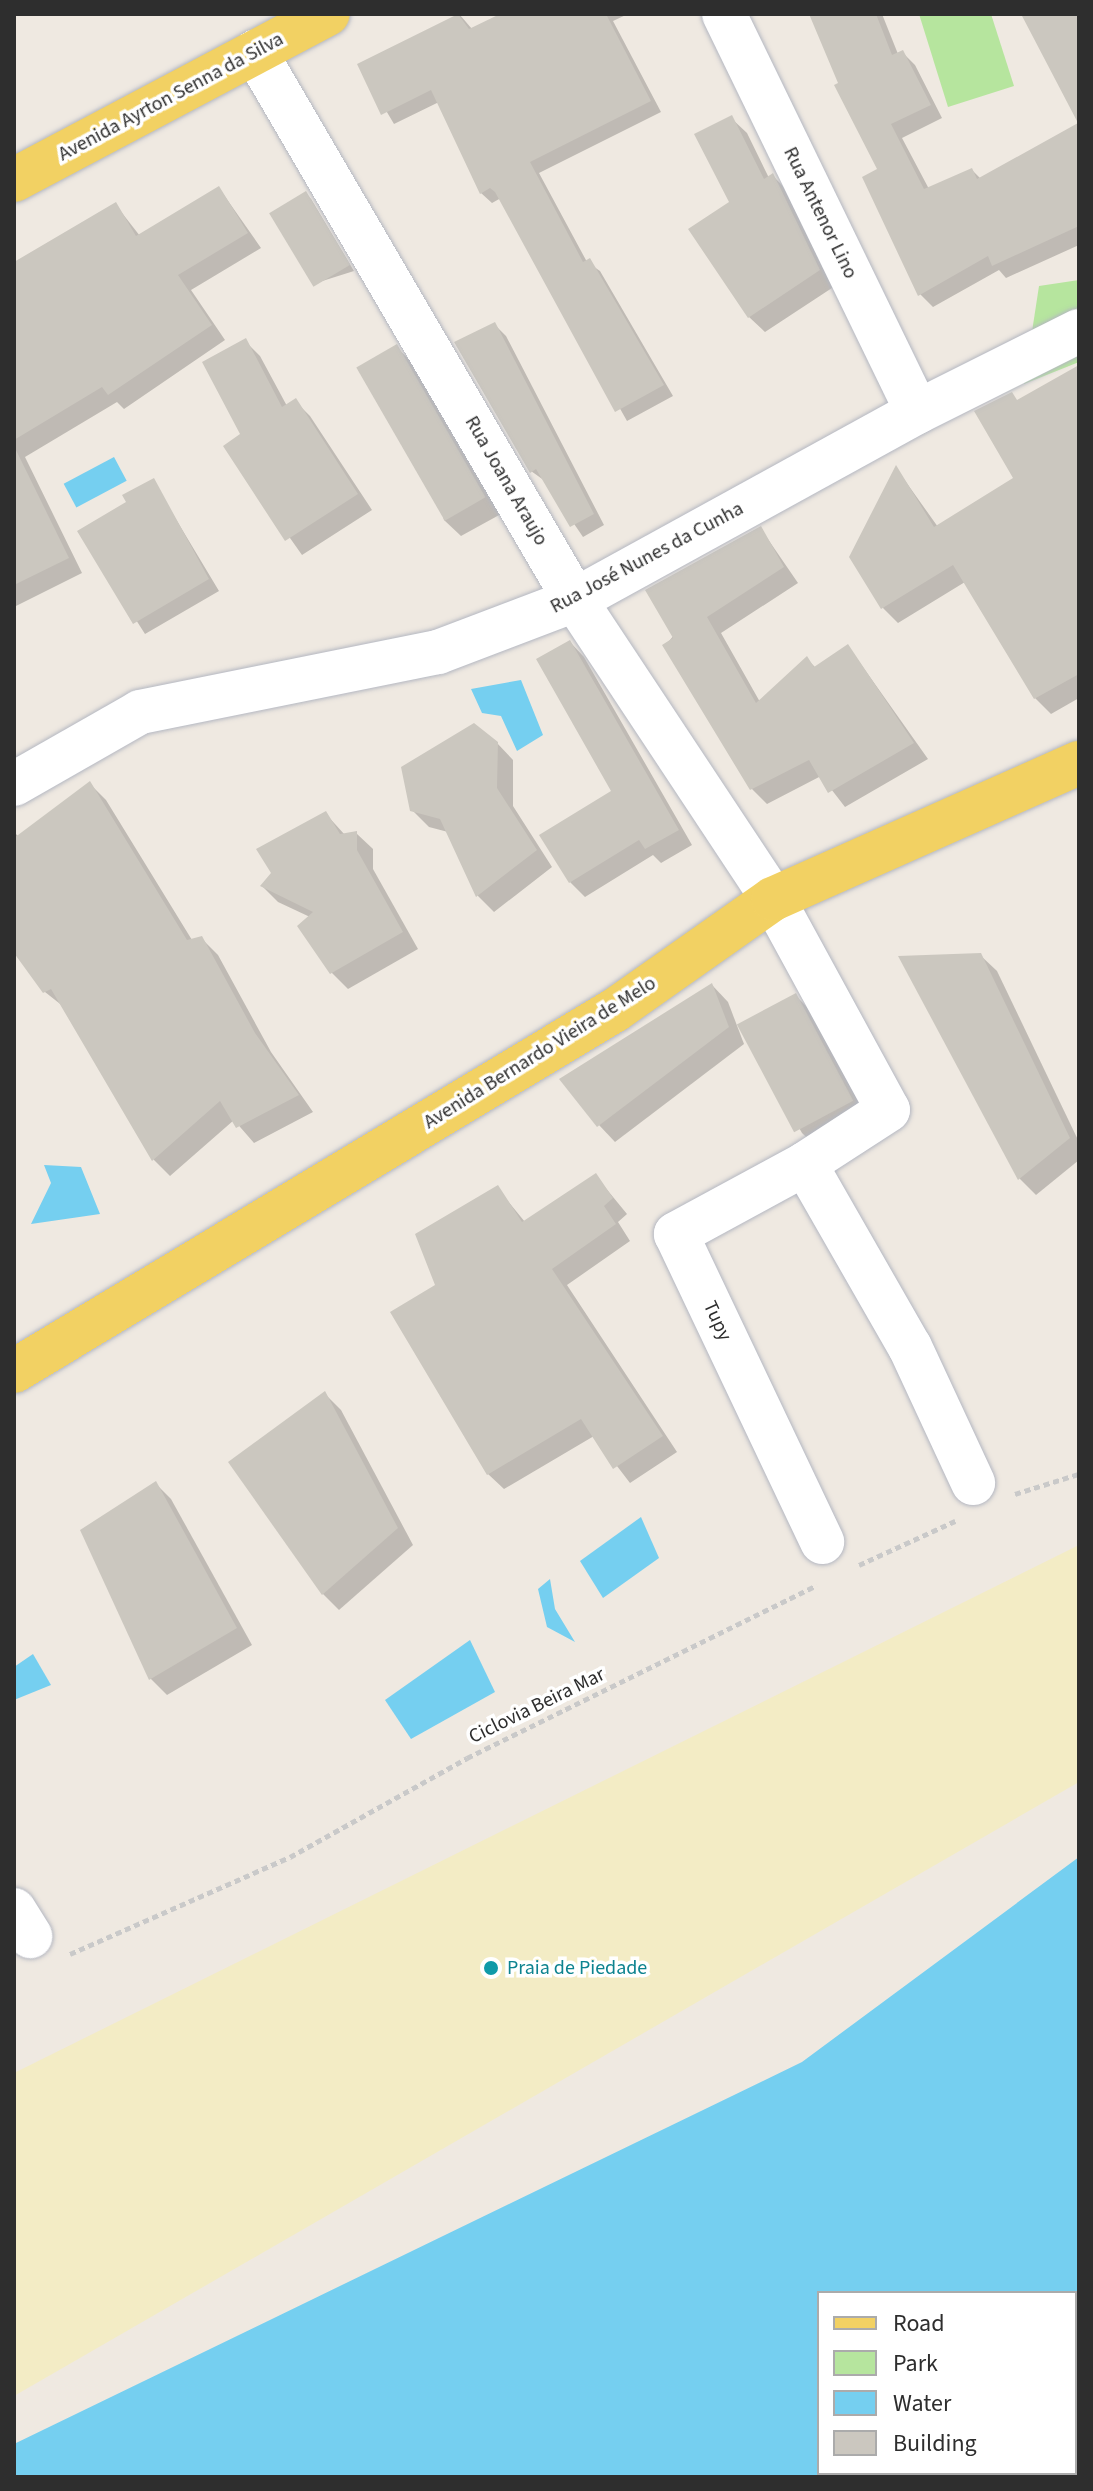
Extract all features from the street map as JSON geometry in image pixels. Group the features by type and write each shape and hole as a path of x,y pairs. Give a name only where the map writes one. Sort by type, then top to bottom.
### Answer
{"main road":[{"name":"Avenida Ayrton Senna da Silva","path":"14,180 328,14"},
{"name":"Avenida Bernardo Vieira de Melo","path":"14,1371 615,1010 773,899 1079,763"}],"street":[{"name":"Rua Antenor Lino","path":"724,14 917,412"},
{"name":"Rua Joana Araujo","path":"255,52 575,600 773,899"},
{"name":"Rua José Nunes da Cunha","path":"14,784 140,712 438,652 575,600 917,412 1079,331"},
{"name":"Tupy","path":"773,899 888,1110 805,1164 676,1234 832,1564"},
{"path":"805,1164 910,1347 981,1500"}],"path":[{"name":"Ciclovia Beira Mar","path":"35,1934 290,1857 467,1758 832,1564 981,1500 1079,1474"}],"green space":[{"path":"919,14 991,14 1014,86 948,107"},
{"path":"1079,280 1079,362 1024,384 1039,286"}],"sand":[{"name":"Praia de Piedade","path":"1079,1545 1079,1782 14,2396 14,2073"}],"water":[{"path":"114,457 127,481 76,508 64,484"},
{"path":"521,680 543,735 517,751 501,716 482,713 471,689"},
{"path":"44,1165 81,1167 100,1214 31,1224 51,1183"},
{"path":"641,1517 659,1558 603,1598 580,1561"},
{"path":"550,1579 555,1609 575,1642 547,1627 538,1589"},
{"path":"470,1640 495,1692 411,1739 385,1700"},
{"path":"33,1654 51,1685 14,1700 14,1667"},
{"path":"1079,1857 1079,2477 14,2477 14,2444 802,2062"}],"building":[{"path":"458,14 469,29 500,14 606,14 651,101 530,162 583,262 590,258 664,385 615,412 495,192 490,188 480,194 431,90 381,115 357,64"},
{"path":"809,14 876,14 892,55 903,50 931,105 891,124 924,189 972,168 977,179 1078,123 1021,14 1079,14 1079,226 992,266 988,256 918,296 862,177 877,169 834,85 838,83"},
{"path":"732,115 764,179 773,173 820,270 748,318 688,229 729,202 694,134"},
{"path":"219,186 248,233 178,275 212,325 108,395 102,387 14,440 14,262 116,202 136,236"},
{"path":"306,191 350,265 313,287 269,213"},
{"path":"495,322 594,514 570,527 536,469 530,473 454,342"},
{"path":"246,338 282,407 296,398 358,494 285,541 223,446 240,434 202,362"},
{"path":"397,344 486,497 445,521 356,368"},
{"path":"1079,365 1079,674 1034,699 953,565 881,609 849,557 896,465 934,527 1013,478 974,411 1012,392 1017,400"},
{"path":"14,446 69,558 14,585"},
{"path":"154,478 209,579 133,624 77,531 126,502 122,495"},
{"path":"761,526 784,567 707,617 756,703 807,656 814,667 848,644 914,743 828,793 809,760 750,790 662,645 673,638 645,590"},
{"path":"570,640 679,830 645,849 639,840 569,883 539,835 611,791 536,659"},
{"path":"474,723 498,742 497,788 537,850 476,897 440,819 410,811 401,767"},
{"path":"90,781 187,940 202,936 255,1033 299,1095 236,1128 220,1101 152,1161 51,989 43,993 14,953 14,838"},
{"path":"326,811 340,834 357,831 357,850 403,932 330,974 297,926 313,912 260,886 271,873 256,849"},
{"path":"981,953 1070,1138 1018,1180 898,956"},
{"path":"712,983 729,1027 597,1127 559,1079"},
{"path":"796,993 853,1101 794,1132 737,1024"},
{"path":"596,1173 613,1198 604,1206 616,1224 552,1269 663,1436 613,1469 581,1419 487,1475 390,1312 435,1285 415,1234 498,1185 522,1222"},
{"path":"325,1391 398,1528 322,1595 228,1462"},
{"path":"156,1481 237,1628 149,1680 80,1530"}],"place":[{"name":"Praia de Piedade","path":"491,1968"}]}
